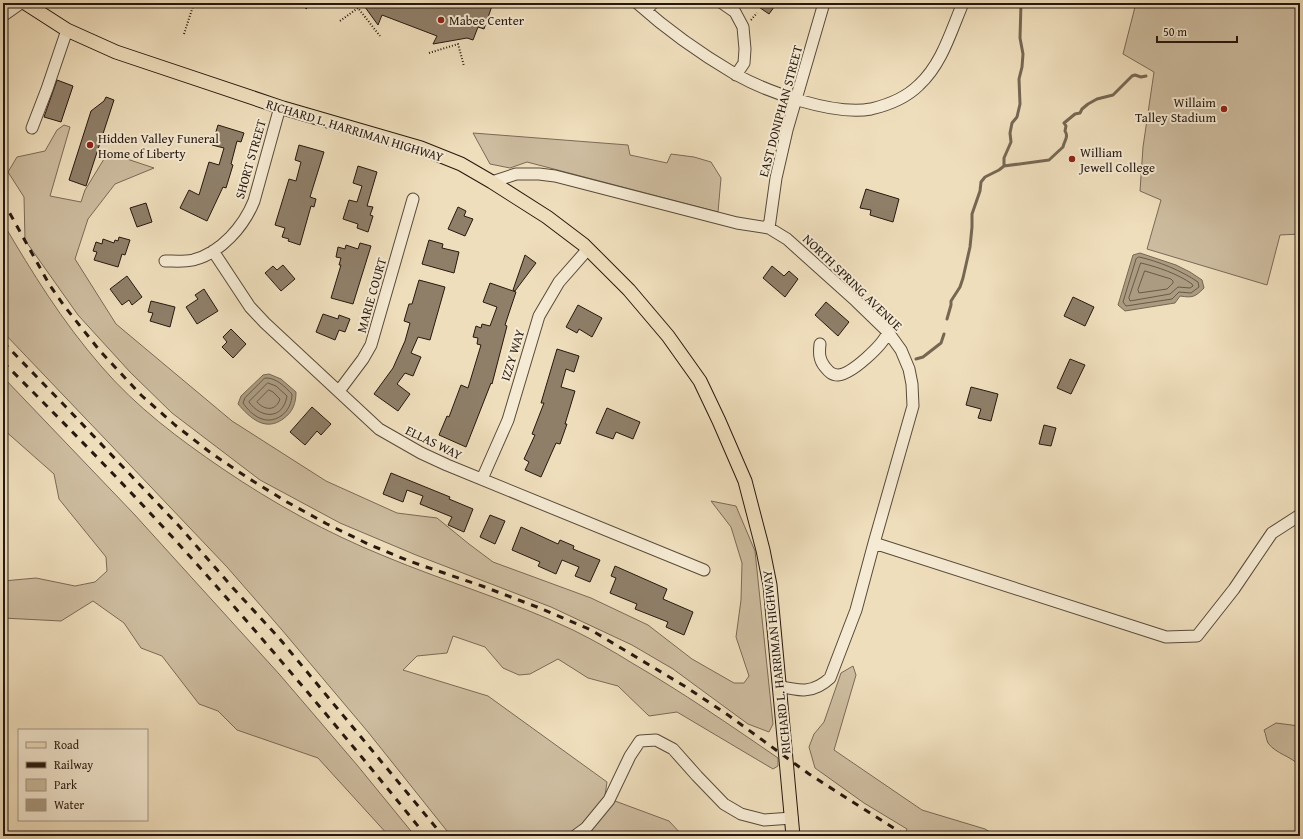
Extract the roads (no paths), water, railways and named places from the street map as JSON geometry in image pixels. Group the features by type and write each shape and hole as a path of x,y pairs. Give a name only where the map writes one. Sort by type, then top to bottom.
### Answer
{"main road":[{"name":"RICHARD L. HARRIMAN HIGHWAY","path":"25,3 67,30 116,52 280,107 422,148 461,164 547,217 588,249 629,290 668,336 700,381 719,420 745,481 763,550 770,585 794,836"}],"street":[{"path":"3,15 4,16 21,3"},
{"path":"722,3 735,12 743,27 745,49 744,63 736,75"},
{"name":"EAST DONIPHAN STREET","path":"769,228 776,178 796,99 824,3"},
{"path":"645,5 699,52 736,75 796,99 822,106 855,110 870,109 896,101 919,85 936,65 963,3"},
{"path":"32,128 67,30"},
{"name":"SHORT STREET","path":"165,261 192,260 206,256 220,246 239,226 250,210 280,107"},
{"name":"NORTH SPRING AVENUE","path":"492,182 516,174 539,174 554,176 737,223 769,228 787,239 856,301 888,332 901,350 909,369 912,384 913,406 856,610 830,678 822,685 810,690 797,690 779,686"},
{"name":"MARIE COURT","path":"339,391 363,359 371,345 413,199"},
{"name":"IZZY WAY","path":"482,480 508,420 539,316 559,282 588,249"},
{"name":"ELLAS WAY","path":"213,251 250,307 265,323 379,429 421,453 482,480 704,570"},
{"path":"820,344 821,362 833,374 843,374 854,368 880,344 888,332"},
{"path":"874,543 1166,637 1197,636 1234,590 1272,532 1300,515"},
{"path":"575,836 586,828 609,800 630,756 640,741 656,740 673,749 724,804 741,814 764,820 792,818"}],"water":[{"path":"1140,253 1176,265 1190,272 1202,280 1204,288 1194,296 1180,296 1175,303 1125,311 1118,305 1133,255"},
{"path":"269,374 281,379 296,392 295,404 292,410 283,419 276,423 264,424 258,422 238,404 241,396 263,375"}],"waterway":[{"path":"1004,166 1004,158 1011,142 1010,133 1012,123 1017,117 1020,104 1019,79 1023,54 1020,38 1021,3"},
{"path":"947,319 951,301 960,287 963,278 970,247 972,214 980,191 981,182 985,177 1004,166 1049,160 1063,147 1067,135 1065,131 1066,126 1064,123 1075,114 1080,113 1088,104 1097,99 1113,95 1132,76 1146,76"},
{"path":"916,359 923,357 941,343 944,334"}],"railway":[{"path":"3,201 49,284 100,351 141,395 175,425 211,453 287,502 368,544 409,561 537,607 591,630 686,687 728,715 809,774 906,836"},
{"path":"3,342 179,526 279,638 443,836"},
{"path":"3,362 56,415 185,551 292,674 426,836"}],"place":[{"name":"Mabee Center","path":"441,20"},
{"name":"Willaim Talley Stadium","path":"1224,109"},
{"name":"Hidden Valley Funeral Home of Liberty","path":"90,145"},
{"name":"William Jewell College","path":"1072,159"}]}
